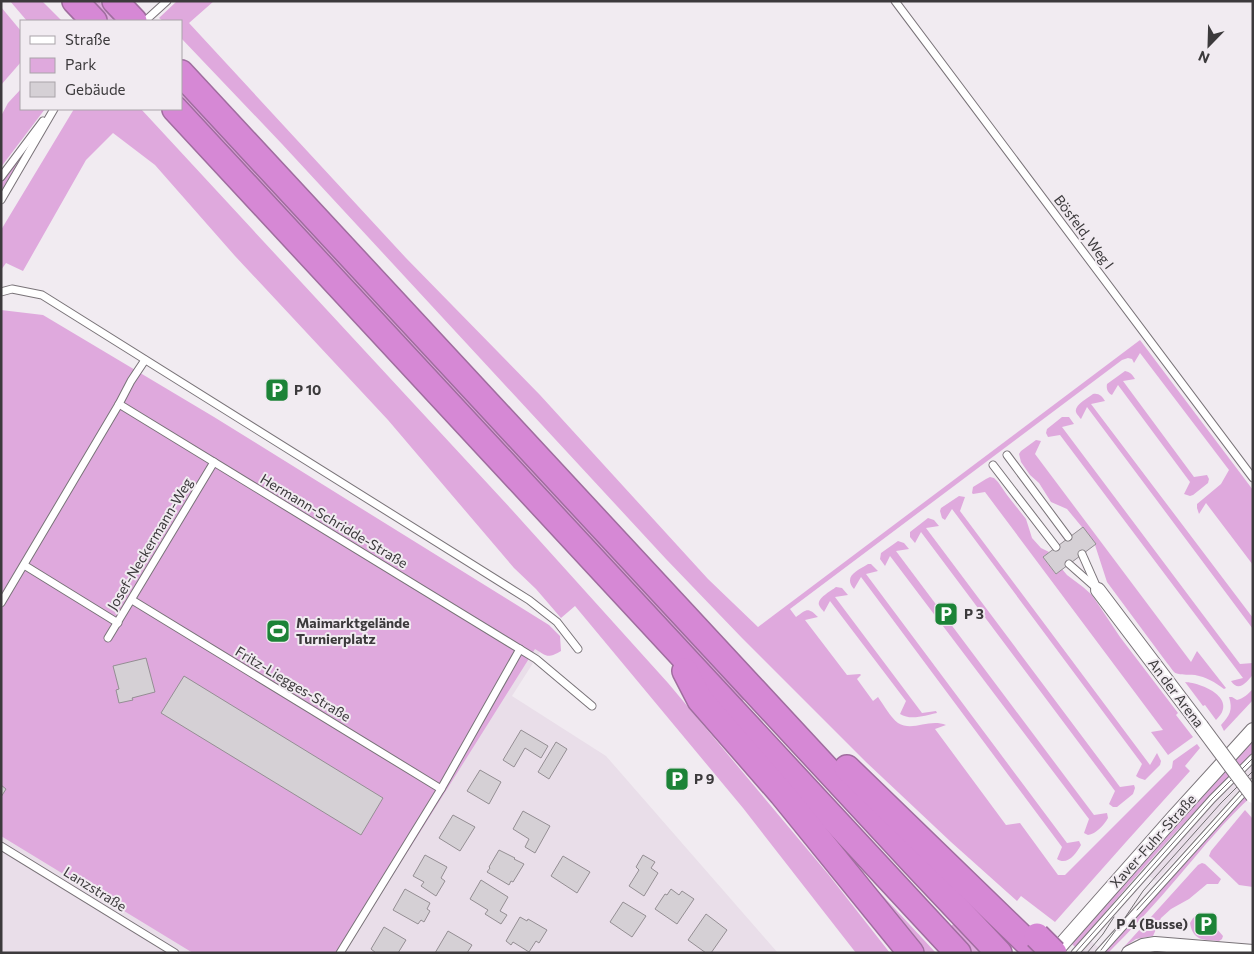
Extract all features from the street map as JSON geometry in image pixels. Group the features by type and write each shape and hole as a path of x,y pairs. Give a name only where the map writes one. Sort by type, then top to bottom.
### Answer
{"highway":[{"path":"76,1 93,20"},
{"path":"115,1 133,20"},
{"path":"182,74 914,863 1000,953"},
{"path":"176,110 958,953"},
{"path":"673,646 700,700 782,794 911,953"},
{"path":"760,697 823,744 933,849 963,867 1043,948"}],"street":[{"name":"An der Arena","path":"1098,590 1253,796"},
{"name":"Xaver-Fuhr-Straße","path":"1043,948 1173,818 1253,730"},
{"path":"1128,953 1143,946 1155,944 1253,952"}],"lane":[{"path":"146,20 167,1"},
{"name":"Bösfeld, Weg I","path":"895,1 1253,478"},
{"path":"1,176 52,110"},
{"path":"1,200 52,110"},
{"path":"1,292 12,288 42,295 529,600 557,622 578,649"},
{"path":"1,602 145,360"},
{"name":"Hermann-Schridde-Straße","path":"119,404 536,659 592,706"},
{"path":"1007,455 1068,537"},
{"name":"Josef-Neckermann-Weg","path":"108,638 214,462"},
{"path":"993,465 1056,547"},
{"name":"An der Arena","path":"1082,554 1098,590"},
{"name":"An der Arena","path":"1069,564 1098,590"},
{"path":"24,565 118,623"},
{"name":"Fritz-Liegges-Straße","path":"132,600 442,789"},
{"path":"340,953 442,789 520,649"},
{"path":"1075,953 1212,799 1253,758"},
{"path":"1099,953 1253,782"},
{"name":"Lanzstraße","path":"1,846 175,953"}],"shaded area":[{"name":"Maimarktgelände Turnierplatz","path":"1,316 549,638 512,696 606,756 778,953 1,953"},
{"path":"1253,763 1253,778 1235,794 1156,881 1148,875 1222,794"},
{"path":"1091,941 1098,947 1093,953 1080,953"}],"green space":[{"path":"10,1 42,1 61,20 26,20"},
{"path":"89,1 99,1 116,20 106,20"},
{"path":"177,1 214,1 189,23 406,258 540,395 708,579 758,627 1140,340 1253,490 1253,565 1206,503 1199,514 1197,504 1221,484 1229,470 1140,353 1134,363 1132,359 1128,358 1122,360 790,609 796,617 810,610 818,617 805,620 847,675 860,674 857,679 873,701 878,697 895,721 909,726 933,723 946,725 935,729 1006,825 1020,823 1058,875 1065,875 1172,768 1173,761 1197,744 1200,748 1185,766 1190,771 1055,922 1021,896 1017,901 866,762 666,559 282,144 182,39 182,20 162,20 159,18"},
{"path":"1,7 20,30 20,63 1,85"},
{"path":"20,90 20,110 44,110 1,167 1,116 8,103"},
{"path":"182,91 594,535 717,671 745,699 740,703 182,101"},
{"path":"73,110 142,110 512,510 668,683 828,874 890,953 856,953 743,808 575,606 561,618 536,589 514,568 388,420 235,256 155,165 113,133 86,160 23,271 6,263 1,270 1,230"},
{"path":"34,140 1,196 1,183 26,147"},
{"name":"Maimarktgelände Turnierplatz","path":"1,310 43,315 214,417 549,625 560,636 561,651 547,656 535,649 344,953 193,953 1,836"},
{"path":"1125,371 1131,373 1135,379 1123,381 1194,477 1207,475 1208,483 1193,495 1184,494 1190,482 1118,385 1112,395 1109,393 1107,384"},
{"path":"1093,394 1100,395 1105,401 1091,404 1253,618 1253,629 1087,407 1081,419 1077,414 1077,407"},
{"path":"1062,417 1069,417 1074,424 1062,427 1240,664 1253,663 1253,675 1245,683 1237,686 1231,681 1243,678 1060,435 1048,437 1047,429"},
{"path":"1036,440 1041,441 1035,454 1191,662 1197,651 1226,688 1224,689 1203,677 1179,674 1172,670 1107,582 1096,544 1067,509 1051,502 1039,483 1030,475 1021,462 1019,454 1021,451"},
{"path":"990,477 998,482 1026,519 1032,538 1041,548 1049,552 1043,557 1056,574 1062,569 1092,595 1120,637 1178,713 1176,715 1193,737 1168,755 1151,732 1163,730 985,492 972,493 973,487"},
{"path":"959,496 965,497 960,511 1150,765 1157,753 1161,761 1160,765 1145,780 1136,776 1142,764 952,509 945,520 942,518 941,508"},
{"path":"928,518 934,520 939,526 926,528 1120,787 1134,785 1133,794 1117,807 1109,804 1115,791 921,532 915,543 910,537 910,532"},
{"path":"898,541 904,543 909,549 896,551 1094,815 1107,813 1108,818 1097,831 1088,835 1084,833 1089,819 890,556 885,566 880,559 881,553"},
{"path":"868,564 871,564 878,571 866,574 1067,843 1079,841 1081,845 1071,858 1064,861 1057,859 1062,847 861,577 854,589 850,581 851,577"},
{"path":"836,587 842,588 848,595 835,597 922,713 936,711 937,713 914,717 900,714 906,701 830,601 824,612 819,606 822,597"},
{"path":"1185,682 1201,685 1221,699 1223,705 1222,712 1216,720 1205,705 1203,706"},
{"path":"1253,689 1253,700 1224,731 1221,725 1230,712 1229,697 1237,700"},
{"path":"1253,741 1253,753 1162,848 1076,948 1072,944 1109,900"},
{"path":"1253,789 1253,795 1223,825 1144,916 1108,953 1103,953 1220,823"},
{"path":"1245,810 1253,819 1253,887 1239,885 1209,856 1211,851"},
{"path":"846,856 936,953 925,953"},
{"path":"1202,863 1221,879 1218,884 1207,884 1189,899 1171,909 1161,918 1153,936 1136,939 1123,948 1198,865"},
{"path":"1196,916 1204,918 1211,923 1223,936 1222,939 1219,941 1209,940 1197,936 1191,929 1190,923"},
{"path":"954,924 981,953 972,953 952,930 952,925"}],"building":[{"path":"1083,527 1096,544 1056,574 1043,557"},
{"path":"146,658 155,692 119,703 116,690 119,689 113,666"},
{"path":"184,676 383,798 361,835 161,713"},
{"path":"521,730 548,746 541,758 525,748 514,767 503,760"},
{"path":"556,742 567,749 549,779 538,772"},
{"path":"480,770 501,782 489,804 467,791"},
{"path":"1,785 6,789 1,797"},
{"path":"523,811 550,826 535,853 525,847 529,839 513,829"},
{"path":"453,815 475,827 460,851 439,838"},
{"path":"499,850 524,864 513,882 511,881 509,885 487,872"},
{"path":"425,855 447,867 441,878 445,881 436,896 421,886 424,882 413,876"},
{"path":"643,855 655,862 651,868 658,873 644,896 629,886 639,870 636,867"},
{"path":"563,856 590,872 577,893 551,876"},
{"path":"481,880 508,897 500,911 507,915 501,924 485,914 488,910 470,899"},
{"path":"405,889 430,903 427,909 430,911 424,922 421,920 418,924 393,910"},
{"path":"671,889 679,895 682,891 694,899 677,924 655,909 665,894 667,895"},
{"path":"623,902 646,916 632,937 610,922"},
{"path":"706,914 727,930 711,953 706,953 688,940"},
{"path":"520,917 527,921 528,919 547,930 539,943 536,941 529,952 513,942 511,945 506,941"},
{"path":"384,927 406,940 398,953 376,953 371,949"},
{"path":"448,931 472,945 467,953 435,953"}],"tram line":[{"path":"1075,953 1212,799 1253,758"},
{"path":"1101,950 1143,891 1221,803 1253,771"},
{"path":"1137,910 1253,782"},
{"path":"1087,953 1114,917"}],"place":[{"name":"P 10","path":"277,390"},
{"name":"P 3","path":"946,614"},
{"name":"Maimarktgelände Turnierplatz","path":"278,631"},
{"name":"P 9","path":"677,779"},
{"name":"P 4 (Busse)","path":"1206,924"}]}
